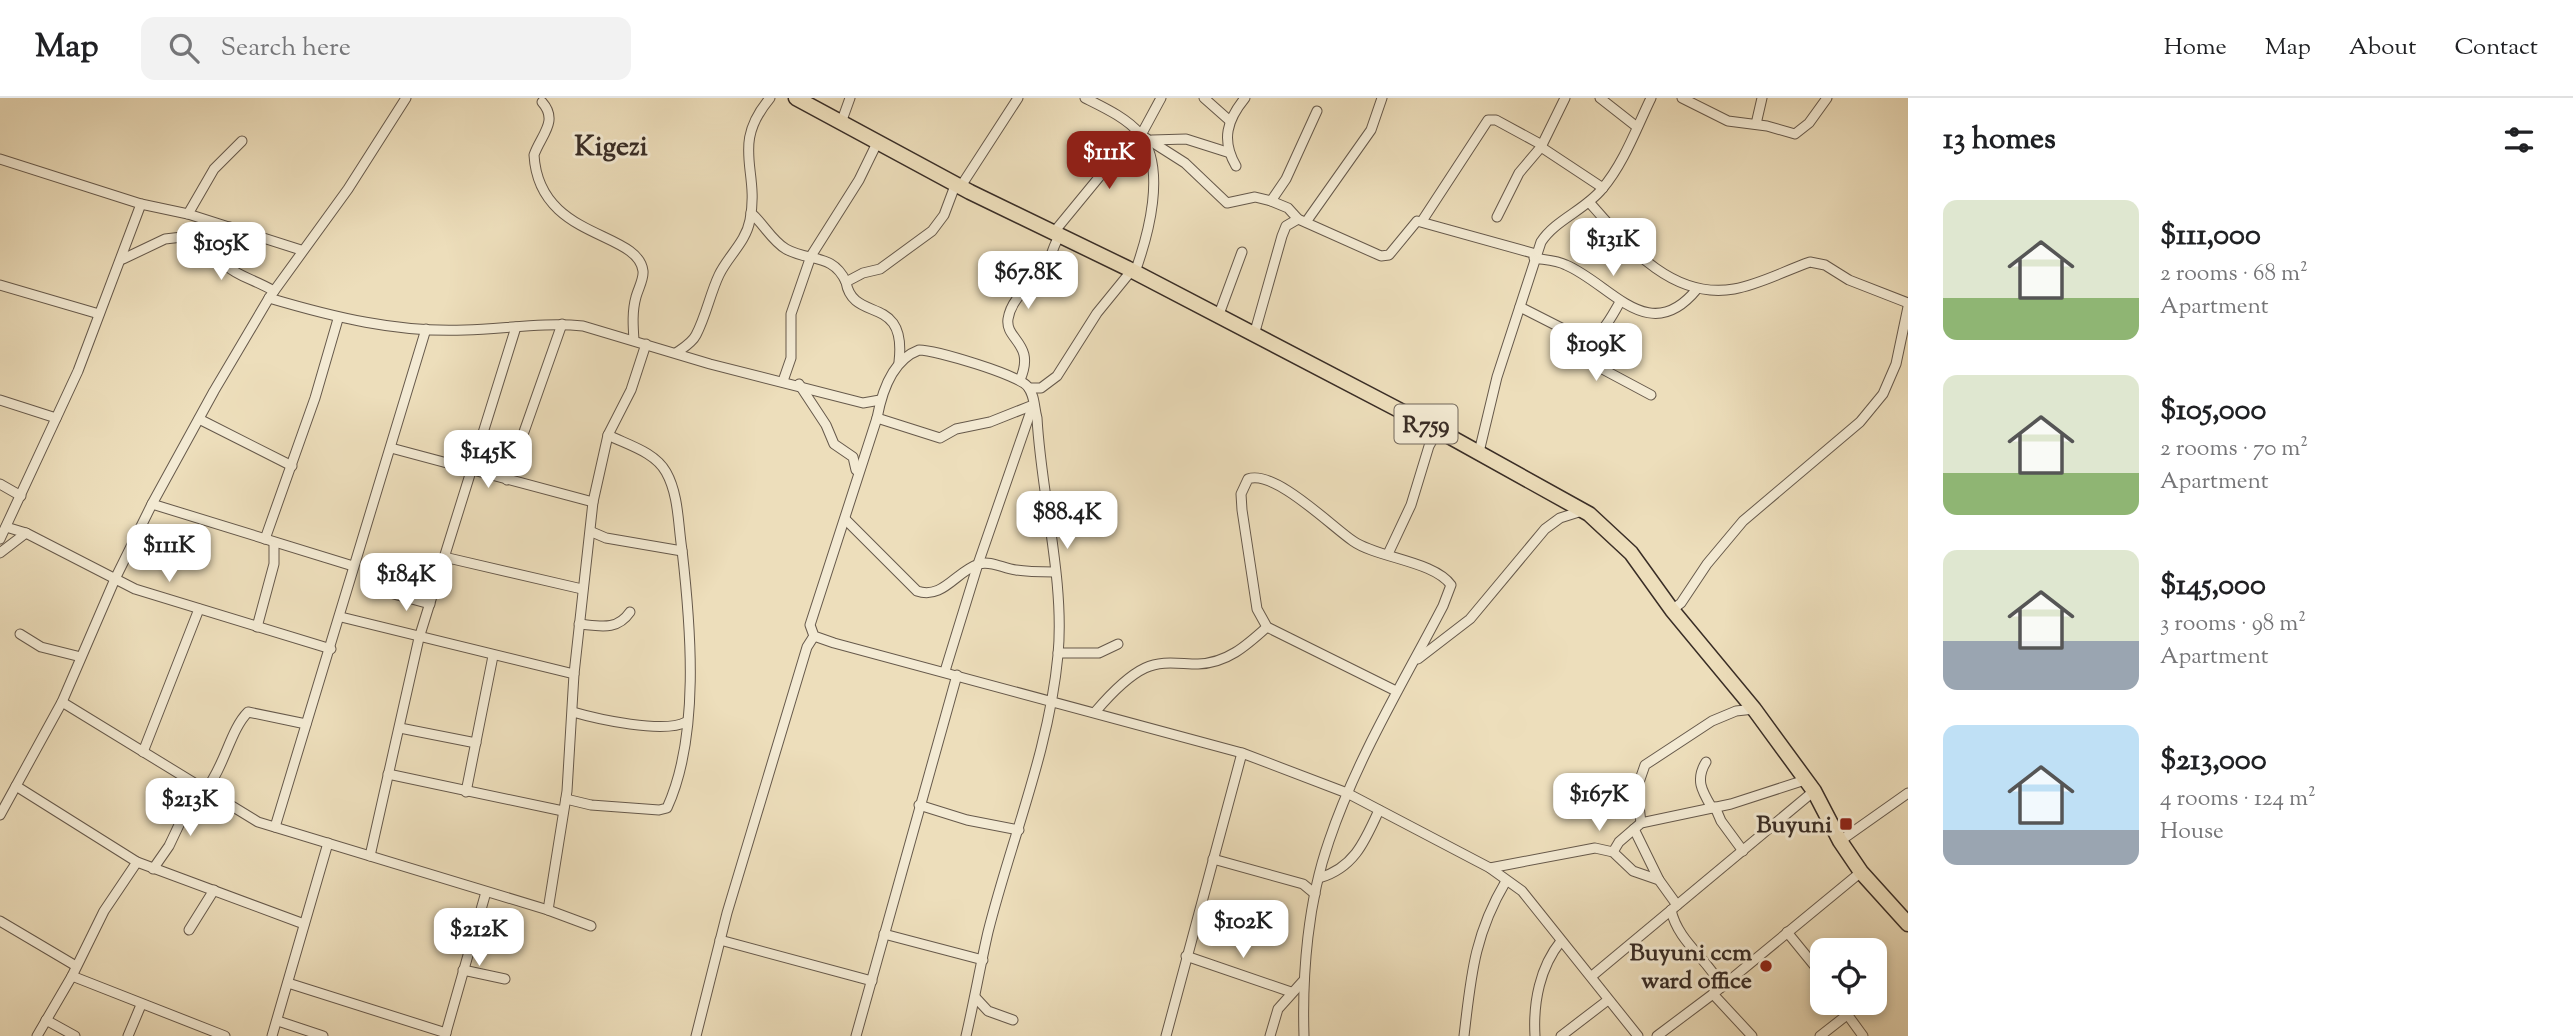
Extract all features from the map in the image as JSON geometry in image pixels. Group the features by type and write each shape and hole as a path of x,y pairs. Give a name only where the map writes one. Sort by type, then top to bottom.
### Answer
{"main road":[{"name":"R759","path":"796,98 877,143 1133,271 1438,430 1583,510 1613,533 1631,553 1672,611 1754,709 1810,785 1840,841 1861,873 1908,924"}],"street":[{"path":"0,815 62,702 115,579 152,504 199,419 301,250 348,189 406,98"},
{"path":"676,353 696,335 720,273 735,253 748,227 751,213 748,136 757,114 770,98"},
{"path":"841,123 850,98"},
{"path":"846,282 863,273 880,269 932,230 944,215 959,184 1018,98"},
{"path":"1085,98 1185,163 1227,203 1255,197 1271,201 1288,208 1302,221 1381,256 1394,250 1412,223 1422,222 1566,264 1620,303 1638,310 1656,313 1682,304 1697,289"},
{"path":"1020,380 1025,358 1020,343 1009,328 1008,317 1024,288 1049,260 1057,233 1139,133 1161,98"},
{"path":"1204,98 1230,121"},
{"path":"1227,152 1230,121 1245,98"},
{"path":"1254,335 1286,226 1302,221 1370,130 1382,98"},
{"path":"1497,217 1519,173 1541,146 1565,98"},
{"path":"1600,98 1637,127"},
{"path":"1479,452 1497,377 1535,256 1546,233 1589,202 1602,188 1651,98"},
{"path":"1682,98 1728,121 1756,124 1795,134 1809,123 1827,98"},
{"path":"1756,124 1762,98"},
{"path":"542,102 550,113 550,122 534,155 546,198 586,230 633,252 644,272 633,311 634,340"},
{"path":"1271,201 1286,179 1317,111"},
{"path":"1422,222 1488,120 1496,120 1541,146 1602,188"},
{"path":"1029,388 1041,388 1057,376 1097,313 1133,271 1150,230 1152,204 1150,163 1139,133"},
{"path":"188,214 214,169 242,141"},
{"path":"1150,141 1198,141 1227,152 1236,166"},
{"path":"783,380 791,358 791,314 811,256 859,180 877,143"},
{"path":"0,159 141,204 188,214 301,250"},
{"path":"1589,202 1639,257 1697,289 1732,289 1810,262 1818,263 1849,280 1908,305 1896,364 1883,394 1860,422 1743,521 1707,564 1681,603 1672,611"},
{"path":"0,539 56,418 122,259 141,204"},
{"path":"751,213 786,249 831,262 860,305 880,310 898,328 901,337 899,362 880,400 877,418 810,625 814,636"},
{"path":"122,259 165,239 208,234 231,227"},
{"path":"208,234 217,254 231,271 272,295 338,319 426,329 562,324 583,326 863,403 880,400"},
{"path":"1218,317 1242,252"},
{"path":"0,285 99,314"},
{"path":"1520,307 1585,341 1595,337 1605,327 1620,303"},
{"path":"257,627 274,564 270,541 338,319"},
{"path":"507,480 562,324"},
{"path":"370,856 419,638 516,327"},
{"path":"275,827 341,617 353,566 426,329"},
{"path":"1585,341 1586,354 1593,364 1651,395"},
{"path":"548,910 566,799 574,674 582,589 592,532 593,502 608,435 631,390 646,344"},
{"path":"899,362 910,354 927,350 1020,380 1029,388 1054,572 1058,653 1052,701 983,960 967,1036"},
{"path":"799,384 826,425 834,444 853,457 856,477"},
{"path":"0,400 56,418"},
{"path":"877,418 940,438 956,429 990,422 1033,405"},
{"path":"945,671 978,564 1033,405"},
{"path":"199,419 292,466"},
{"path":"1388,554 1411,505 1429,446 1438,430"},
{"path":"566,799 591,804 659,810 667,808 683,754 692,665 678,516 665,470 650,455 608,435"},
{"path":"391,448 593,502"},
{"path":"1304,1036 1304,980 1315,894 1328,842 1347,793 1396,691 1415,662 1451,585 1435,574 1355,543 1310,506 1274,484 1261,478 1248,480 1241,494 1242,510 1257,609 1267,627 1396,691"},
{"path":"0,484 21,496"},
{"path":"152,504 353,566"},
{"path":"1415,662 1470,619 1545,529 1560,518 1583,510"},
{"path":"845,519 917,591 925,594 941,588 978,564 1054,572"},
{"path":"6,527 26,533 135,589 331,649"},
{"path":"592,532 606,538 682,551"},
{"path":"0,553 26,533"},
{"path":"444,558 582,589"},
{"path":"390,593 430,604"},
{"path":"143,752 199,609"},
{"path":"579,624 613,626 620,624 630,612"},
{"path":"341,617 574,674"},
{"path":"1096,711 1146,667 1166,662 1201,664 1222,659 1239,653 1267,627"},
{"path":"20,634 41,647 81,657"},
{"path":"814,636 1242,753 1347,793 1490,868 1535,905 1638,1036"},
{"path":"696,1036 720,940 807,647 814,636"},
{"path":"1058,653 1099,653 1118,645"},
{"path":"466,792 493,656"},
{"path":"856,1036 957,675"},
{"path":"62,702 243,815 548,910 591,926"},
{"path":"1722,987 1686,941 1674,908 1658,880 1637,826 1637,788 1645,765 1712,721 1754,709"},
{"path":"153,869 166,851 187,808 220,770 241,721 248,712 306,724"},
{"path":"573,712 623,722 675,726 686,722"},
{"path":"400,728 475,743"},
{"path":"1166,1036 1242,753"},
{"path":"1706,762 1701,774 1701,789 1743,851"},
{"path":"387,774 564,811"},
{"path":"1613,852 1619,842 1637,826 1810,785"},
{"path":"1592,976 1743,851 1810,785"},
{"path":"16,786 137,862 304,925"},
{"path":"1840,841 1908,793"},
{"path":"919,805 967,820 1019,830"},
{"path":"1319,877 1345,866 1356,855 1379,810"},
{"path":"272,1036 328,843"},
{"path":"1490,868 1595,848 1613,852 1633,871 1658,880"},
{"path":"1213,859 1303,884 1315,894"},
{"path":"37,1036 104,911 137,862"},
{"path":"1657,1036 1722,987 1861,873"},
{"path":"1464,1036 1480,930 1506,881"},
{"path":"189,930 214,890"},
{"path":"288,983 446,1034 486,892"},
{"path":"0,921 74,971 141,1005 225,1036"},
{"path":"1787,932 1810,960"},
{"path":"884,934 983,960"},
{"path":"720,940 872,981"},
{"path":"1535,1036 1539,985 1549,957 1561,941"},
{"path":"1186,956 1291,992"},
{"path":"463,970 505,979"},
{"path":"1270,1036 1278,1009 1304,980"},
{"path":"1713,994 1752,1036"},
{"path":"975,997 988,1011 1013,1020"},
{"path":"1561,1036 1608,1000"},
{"path":"128,1036 141,1005"},
{"path":"1820,1036 1847,1015 1863,1036"},
{"path":"46,1020 75,1036"},
{"path":"278,1021 323,1036"}],"place":[{"name":"Buyuni","path":"1846,824"},
{"name":"Buyuni ccm ward office","path":"1766,966"}],"district":[{"name":"Kigezi","path":"611,145"}]}
